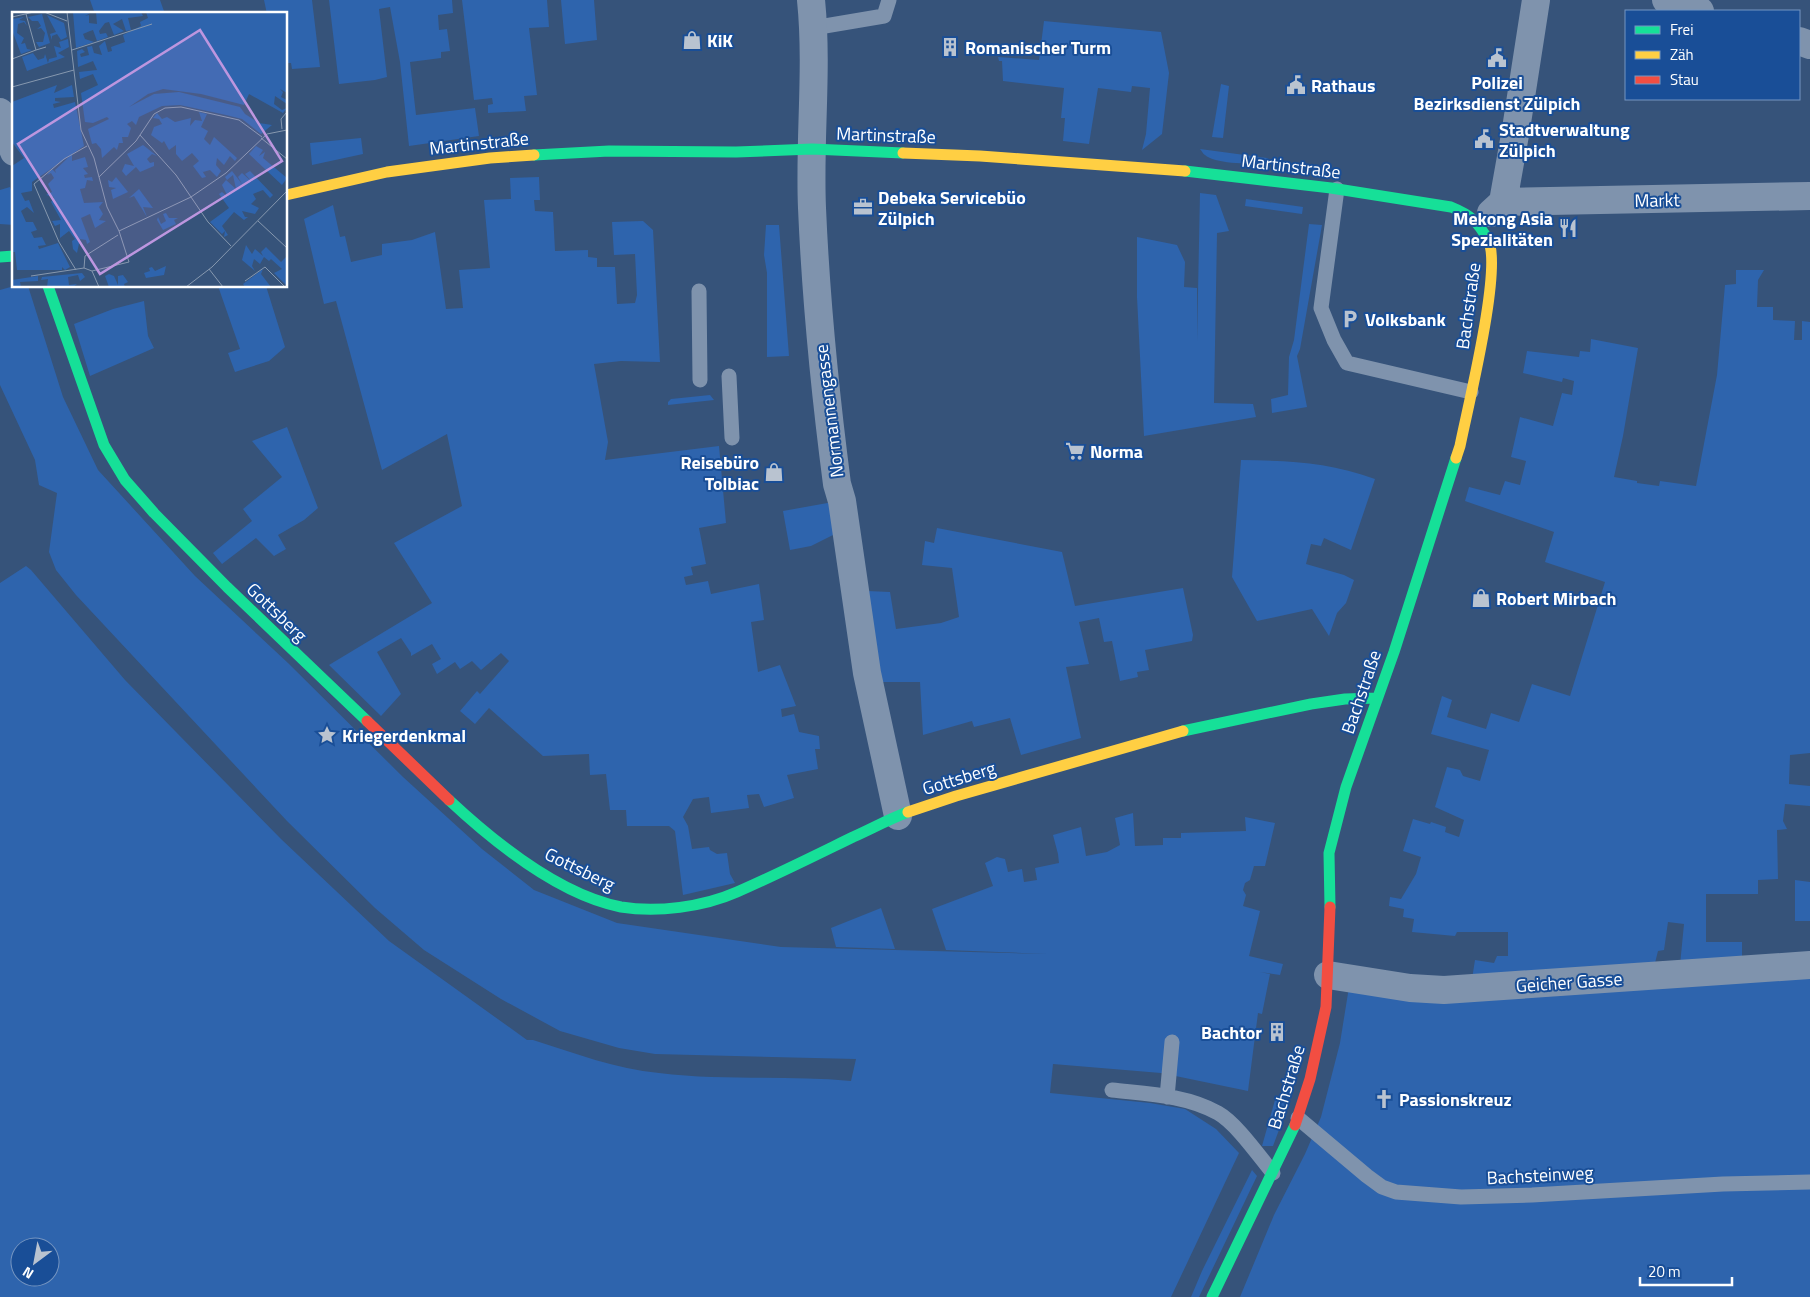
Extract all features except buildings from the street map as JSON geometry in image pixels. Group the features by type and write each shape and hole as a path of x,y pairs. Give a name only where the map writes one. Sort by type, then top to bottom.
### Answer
{"street":[{"name":"Normannengasse","path":"811,0 813,28 812,207 821,357 837,484 842,501 867,673 898,816"},
{"path":"1480,225 1503,202 1536,0"},
{"path":"1666,0 1697,10"},
{"path":"0,112 12,146"},
{"name":"Martinstraße","path":"288,195 387,172 490,158 599,151 728,152 812,149 980,156 1174,170 1337,189 1451,207 1463,212 1480,225"},
{"name":"Markt","path":"1503,202 1810,196"},
{"name":"Bachstraße","path":"1273,1173 1298,1118 1310,1079 1323,1021 1328,975 1329,854 1346,787 1460,446 1488,309 1492,272 1490,246 1480,225"},
{"name":"Gottsberg","path":"49,288 104,445 125,480 154,513 259,619 481,830 517,856 561,883 620,907 686,907 735,893 898,816 956,796 1191,729 1311,704 1345,699 1377,698"},
{"name":"Geicher Gasse","path":"1328,975 1410,988 1444,990 1810,965"},
{"path":"1212,1297 1273,1173"}],"lane":[{"path":"813,28 884,16 889,0"},
{"path":"1337,189 1321,308 1334,340 1347,363 1471,392"},
{"path":"700,291 700,380"},
{"path":"728,376 732,438"},
{"path":"1167,1097 1172,1042"},
{"path":"1112,1090 1167,1097 1193,1103 1219,1113 1233,1126 1273,1173"},
{"name":"Bachsteinweg","path":"1298,1118 1367,1176 1382,1186 1396,1192 1470,1197 1724,1184 1810,1182"}],"shaded area":[{"path":"90,0 160,0 164,12 94,12"},
{"path":"264,0 312,0 320,67 292,69 291,63 288,63 288,12 267,12"},
{"path":"329,0 452,0 453,13 438,15 439,30 447,29 450,51 441,52 441,58 410,62 416,115 475,108 479,136 409,146 400,62 390,7 379,9 387,77 339,84"},
{"path":"462,0 547,0 549,27 529,28 537,95 524,96 526,111 488,113 488,105 493,104 492,98 474,100"},
{"path":"561,0 594,0 597,40 565,44"},
{"path":"1044,21 1161,32 1169,73 1162,134 1142,150 1146,134 1150,88 1132,86 1131,92 1098,88 1089,144 1063,141 1065,118 1061,118 1064,88 1003,81 1002,61 999,61 998,57 1039,60"},
{"path":"1221,84 1229,86 1223,138 1212,137"},
{"path":"361,138 363,154 312,165 310,143"},
{"path":"1200,149 1267,158 1276,164 1218,161 1205,155"},
{"path":"539,177 540,200 534,200 535,211 553,212 555,251 588,250 588,257 597,258 597,267 615,267 617,304 635,303 637,295 635,254 614,255 612,222 643,221 653,230 660,362 621,361 594,364 608,442 605,460 719,446 726,523 699,528 706,564 691,567 693,575 684,577 686,585 708,581 711,594 759,584 764,620 751,622 758,672 780,665 796,706 781,709 782,717 794,714 799,732 819,736 820,749 815,749 818,769 787,775 794,798 764,807 759,794 747,795 749,808 711,813 709,797 693,799 683,817 688,826 692,849 709,847 710,850 717,854 727,853 730,874 735,883 683,895 675,831 669,826 627,826 626,810 610,810 606,774 590,775 589,754 543,756 489,708 475,724 460,711 477,691 480,694 509,661 501,653 481,670 472,661 460,669 455,662 437,674 432,664 441,659 432,644 411,656 401,638 377,652 401,694 381,716 329,665 432,603 394,543 462,506 447,434 382,470 336,301 324,304 304,219 333,205 340,237 345,236 351,262 382,255 382,244 412,240 435,232 446,309 463,308 459,270 490,268 484,200 511,199 510,178"},
{"path":"10,187 12,192 12,225 0,224 0,190"},
{"path":"1200,193 1216,195 1229,231 1217,233 1214,403 1253,404 1256,417 1144,436 1137,297 1137,237 1177,245 1185,262 1184,287 1197,288 1197,342"},
{"path":"1246,199 1303,207 1302,214 1245,206"},
{"path":"1309,224 1322,225 1300,349 1297,356 1307,407 1272,413 1271,399 1288,395 1289,357 1294,340"},
{"path":"766,225 779,225 789,356 767,357 767,273 764,255"},
{"path":"1736,270 1764,270 1758,280 1757,307 1773,307 1773,320 1795,321 1794,340 1802,340 1802,321 1810,322 1810,753 1790,755 1789,784 1810,786 1810,806 1785,804 1783,821 1787,829 1777,830 1778,879 1758,880 1758,894 1706,894 1706,942 1742,942 1742,960 1680,965 1684,924 1668,922 1664,950 1658,951 1654,967 1472,979 1475,960 1494,963 1497,956 1508,956 1508,932 1457,932 1455,936 1412,932 1414,919 1403,917 1404,909 1389,906 1390,897 1401,899 1416,874 1421,857 1403,851 1413,819 1446,827 1445,832 1459,837 1464,820 1435,807 1447,767 1460,770 1463,776 1480,781 1489,750 1431,734 1442,696 1452,700 1447,717 1486,729 1491,713 1519,722 1532,684 1570,696 1605,582 1545,562 1554,532 1465,501 1469,487 1500,495 1505,481 1520,485 1526,461 1511,457 1520,417 1553,426 1562,393 1572,395 1574,381 1563,378 1562,382 1523,373 1527,351 1579,357 1580,351 1590,352 1591,339 1638,348 1614,477 1659,486 1660,481 1696,486 1717,375 1725,285 1736,284"},
{"path":"12,287 29,288 63,397 98,470 195,576 288,663 403,777 482,849 534,890 617,923 781,947 1048,954 946,950 932,909 993,886 985,863 997,857 1005,859 1008,872 1022,869 1024,882 1037,880 1035,868 1059,863 1053,835 1081,827 1086,856 1107,852 1120,845 1115,818 1133,813 1135,846 1163,845 1163,838 1181,838 1181,833 1246,831 1245,817 1275,823 1265,866 1254,866 1250,880 1245,883 1243,890 1246,895 1243,906 1260,911 1249,956 1283,964 1280,975 1260,972 1270,974 1262,1014 1258,1013 1248,1091 1161,1073 1053,1064 1050,1093 1150,1103 1185,1109 1216,1129 1239,1153 1171,1297 0,1297 0,583 26,566 125,680 281,839 389,941 527,1040 533,1040 627,1068 707,1077 803,1078 851,1081 856,1059 655,1054 619,1048 560,1031 501,999 424,950 375,908 287,821 76,595 56,570 49,552 57,493 39,485 35,460 0,385 0,290"},
{"path":"219,288 267,288 285,347 269,361 235,372 228,353 240,349"},
{"path":"144,301 148,336 154,348 90,376 74,324 113,309"},
{"path":"710,395 714,400 668,405 671,399"},
{"path":"287,427 318,508 304,520 278,535 286,549 274,556 256,538 222,564 213,553 252,521 243,509 282,477 252,441"},
{"path":"1241,460 1292,462 1325,466 1358,473 1375,479 1351,550 1324,538 1321,546 1311,544 1306,564 1344,575 1354,580 1346,603 1337,613 1329,636 1312,609 1257,621 1232,577"},
{"path":"833,502 837,533 811,546 790,550 783,511"},
{"path":"937,528 1062,552 1075,606 1183,588 1193,635 1192,641 1145,650 1149,670 1137,672 1138,677 1120,681 1112,641 1104,642 1099,618 1079,622 1089,664 1066,667 1081,738 1021,755 1010,718 974,727 972,721 923,735 920,682 880,682 867,591 890,592 896,629 941,623 959,617 952,568 922,565 925,541 934,543"},
{"path":"1795,880 1810,882 1810,921 1795,921"},
{"path":"881,908 895,949 836,947 831,928"},
{"path":"1810,975 1810,1297 1240,1297 1274,1215 1305,1154 1321,1117 1340,1043 1349,987"},
{"path":"1275,1100 1289,1103 1273,1146 1262,1146"},
{"path":"1252,1170 1257,1176 1199,1297 1191,1297 1202,1271"}],"traffic: fast":[{"path":"534,155 609,151 736,152 812,149 903,153"},
{"path":"1185,171 1331,188 1451,207 1473,220 1481,228 1488,240"},
{"path":"0,257 12,256"},
{"path":"49,288 104,445 125,480 154,513 227,587 367,721"},
{"path":"1330,907 1329,853 1346,787 1394,652 1456,458"},
{"path":"1183,731 1311,704 1345,699 1377,698"},
{"path":"449,800 486,833 551,879 598,901 635,909 665,909 710,902 766,879 908,812"},
{"path":"1212,1297 1295,1125"}],"traffic: slow":[{"path":"903,153 980,156 1185,171"},
{"path":"288,195 387,172 490,158 534,155"},
{"path":"1456,458 1476,372 1488,308 1491,279 1491,255 1488,240"},
{"path":"908,812 956,796 1183,731"}],"traffic: jam":[{"path":"367,721 449,800"},
{"path":"1295,1125 1310,1079 1326,1007 1330,907"}],"place":[{"name":"KiK","path":"692,40"},
{"name":"Romanischer Turm","path":"950,47"},
{"name":"Polizei Bezirksdienst Zülpich","path":"1497,58"},
{"name":"Rathaus","path":"1296,85"},
{"name":"Stadtverwaltung Zülpich","path":"1484,139"},
{"name":"Debeka Servicebüo Zülpich","path":"863,207"},
{"name":"Mekong Asia Spezialitäten","path":"1568,228"},
{"name":"Volksbank","path":"1350,319"},
{"name":"Norma","path":"1075,451"},
{"name":"Reisebüro Tolbiac","path":"774,472"},
{"name":"Robert Mirbach","path":"1481,598"},
{"name":"Kriegerdenkmal","path":"327,735"},
{"name":"Bachtor","path":"1277,1032"},
{"name":"Passionskreuz","path":"1384,1099"}]}
